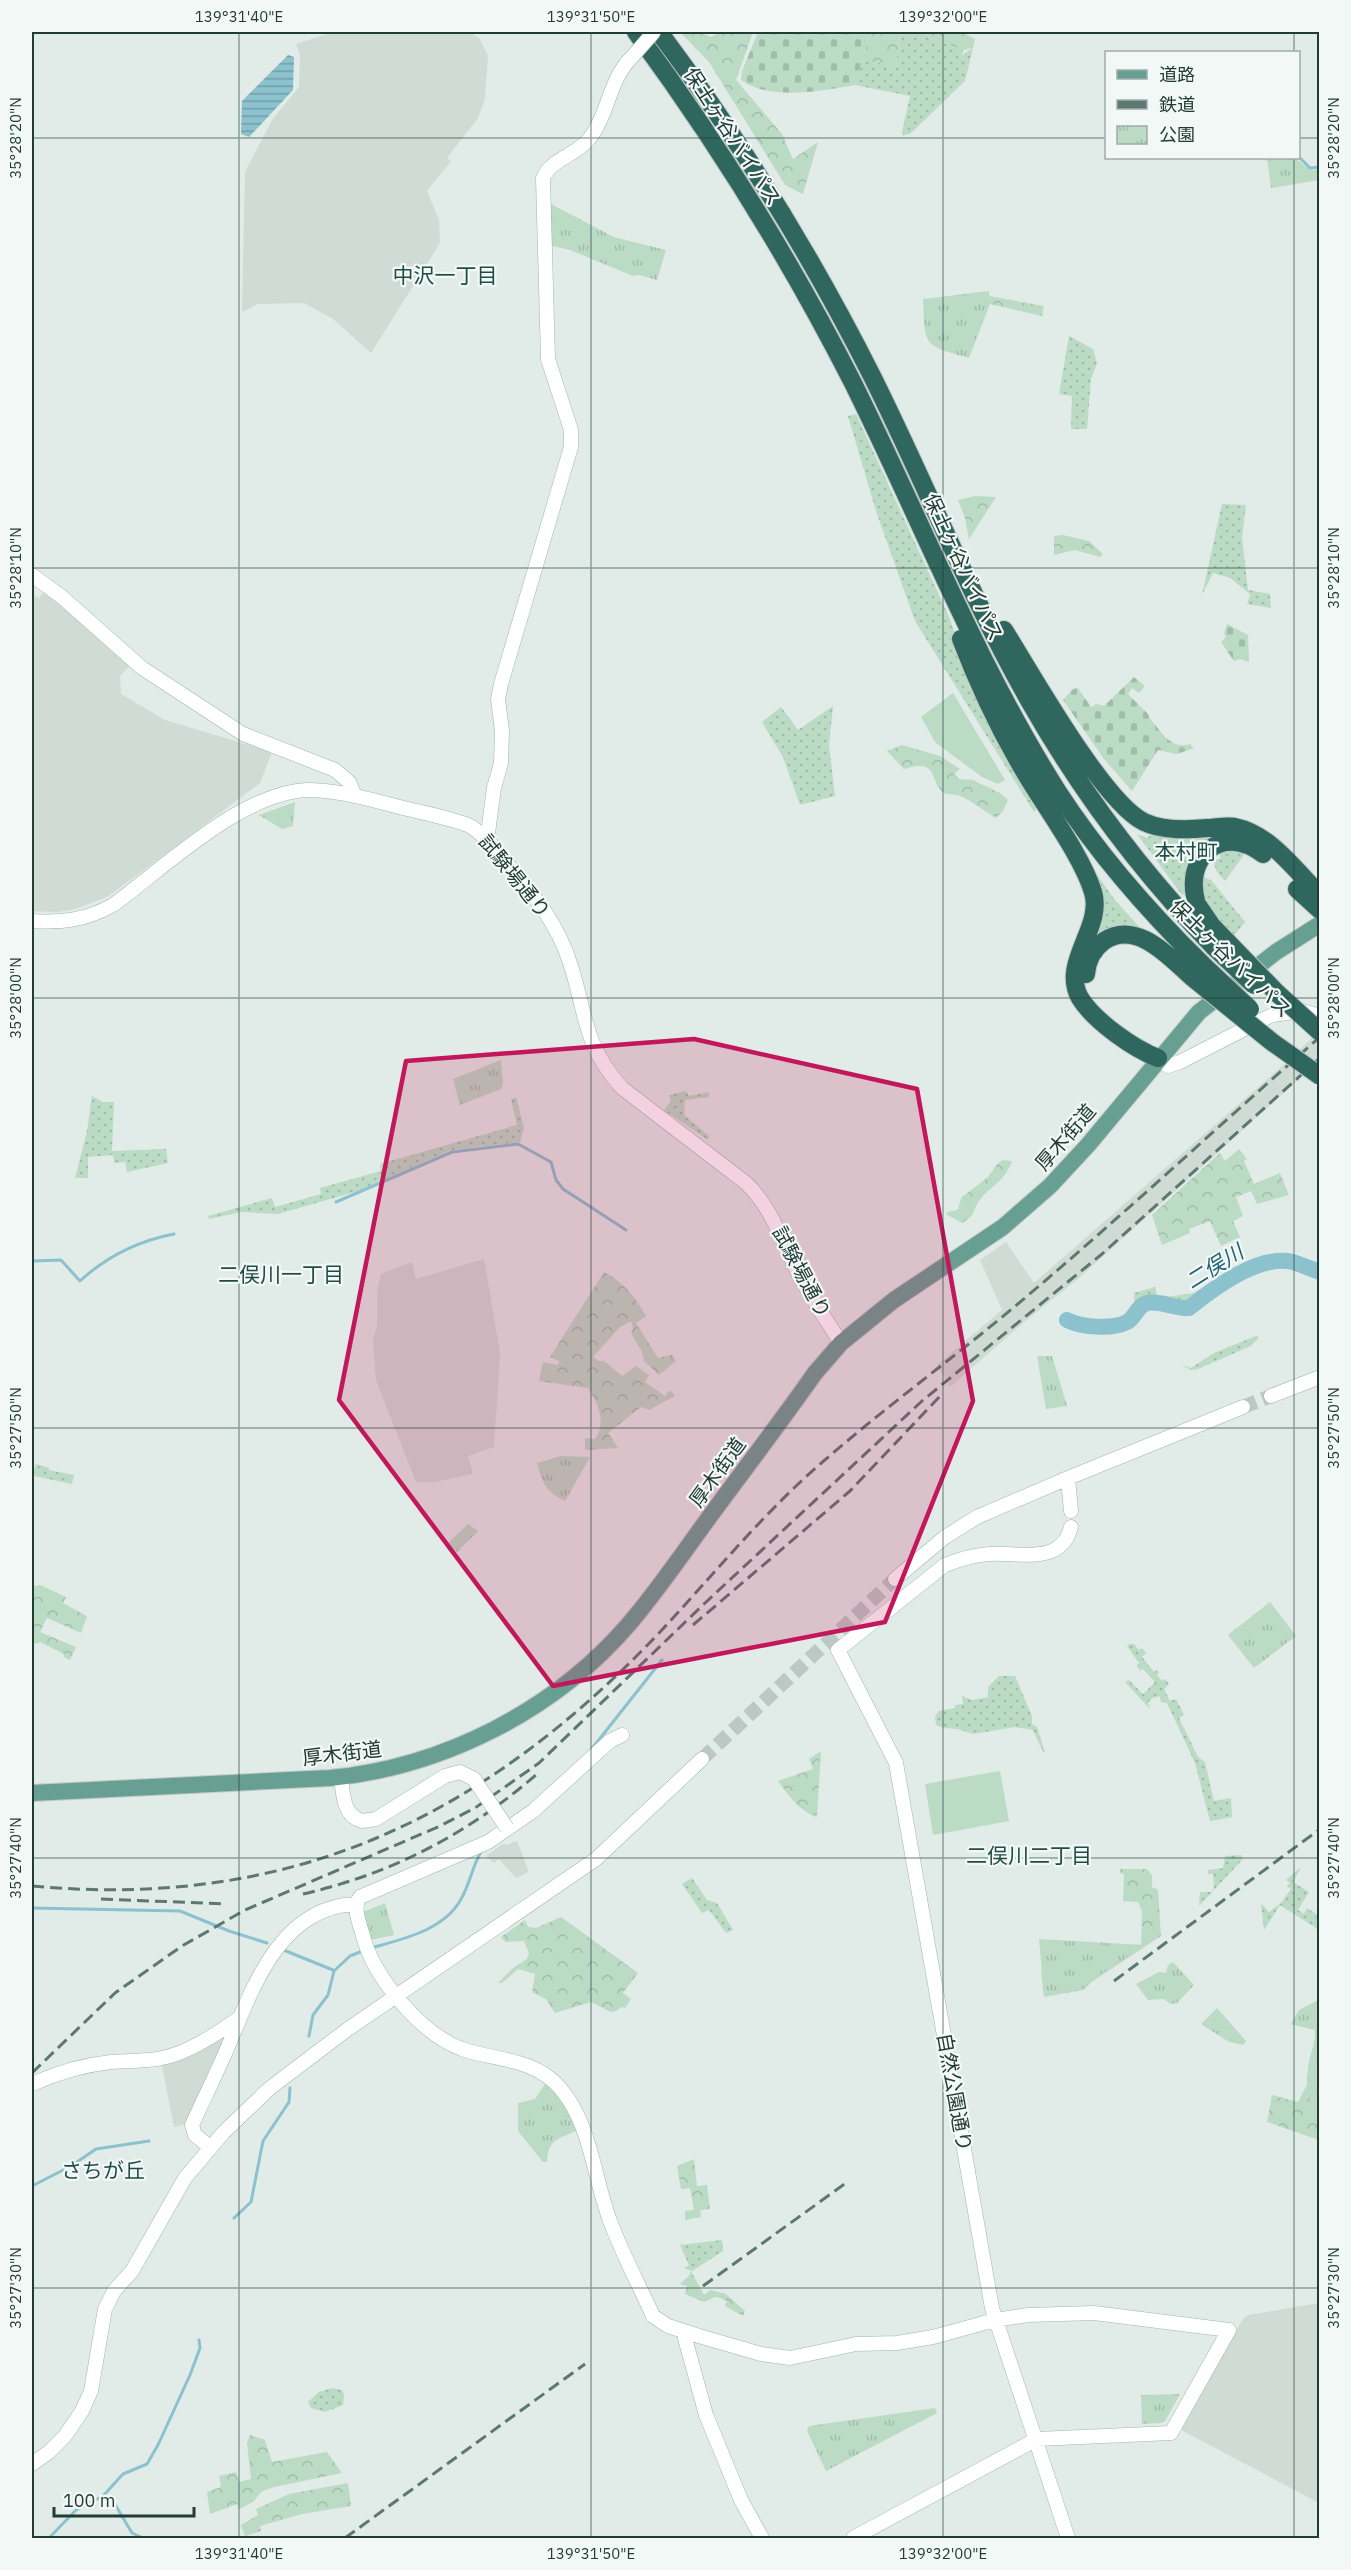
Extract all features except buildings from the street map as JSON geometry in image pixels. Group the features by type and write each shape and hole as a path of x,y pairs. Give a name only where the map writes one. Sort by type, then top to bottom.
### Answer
{"highway":[{"name":"保土ヶ谷バイパス","path":"636,32 735,178 805,294 861,401 990,673 1059,793 1111,865 1172,935 1198,972 1320,1069"},
{"name":"保土ヶ谷バイパス","path":"659,32 761,179 826,288 873,378 1014,672 1061,752 1139,862 1184,916 1273,1003 1320,1042"},
{"path":"927,544 946,602 986,701 1017,760 1086,874 1095,895 1093,915 1076,966 1079,995 1097,1018 1143,1053 1158,1058"},
{"path":"953,547 1087,759 1131,813 1145,822 1163,828 1202,829 1233,826 1249,832 1265,840 1320,895"},
{"path":"1320,910 1262,852 1245,843 1221,842 1204,852 1194,868 1192,889 1197,904 1212,926 1277,993 1320,1032"},
{"path":"1158,1058 1149,1045 1106,1012 1090,995 1086,979 1089,960 1099,945 1107,939 1132,935 1156,945 1198,972 1272,1042 1320,1076"}],"main road":[{"name":"厚木街道","path":"32,1794 341,1777 397,1767 482,1736 540,1702 582,1671 628,1624 815,1373 841,1343 894,1300 1002,1227 1050,1186 1088,1145 1158,1058 1199,1012 1276,952 1320,924"}],"street":[{"path":"487,840 494,788 501,763 499,692 572,447 571,430 548,359 543,178 553,165 586,143 591,137 606,110 617,75 654,32"},
{"path":"32,575 62,597 142,668 243,734 335,770 349,782 355,796"},
{"name":"試験場通り","path":"32,921 68,922 99,912 112,905 229,818 258,802 280,795 306,790 355,796 463,824 477,830 539,899 557,930 571,963 586,1027 600,1059 622,1088 746,1183 760,1197 771,1213 798,1273 841,1343"},
{"path":"1158,1058 1168,1066 1180,1062 1272,1015 1302,1011 1320,1016"},
{"path":"1270,1396 1320,1377"},
{"path":"894,1579 945,1537 977,1517 1243,1407"},
{"path":"1068,1478 1071,1511"},
{"name":"自然公園通り","path":"1068,2538 1037,2439 995,2320 896,1763 838,1650 945,1565 962,1558 989,1554 1041,1555 1061,1545 1071,1527"},
{"path":"622,1735 610,1741 533,1811 488,1842 360,1897 356,1904 366,1948 396,1994 428,2029 451,2043 476,2053 524,2063 548,2076 576,2109 609,2218 653,2316 668,2326 683,2331 761,2354 790,2358 856,2344 897,2343 933,2337 995,2320 1028,2315 1094,2313 1229,2330 1171,2433 1037,2439 853,2538"},
{"path":"32,2464 49,2452 65,2436 82,2411 91,2391 105,2309 114,2291 132,2271 185,2178 210,2147 270,2088 396,1994 596,1859 702,1760"},
{"path":"341,1777 346,1808 350,1814 362,1821 376,1819 445,1776 460,1772 474,1779 507,1828"},
{"path":"210,2147 195,2135 192,2125 239,2018 276,1947 288,1934 317,1915 342,1904 356,1904"},
{"path":"32,2084 54,2074 78,2068 113,2062 162,2058 177,2054 239,2018"},
{"path":"683,2331 706,2415 741,2500 762,2538"}],"highlighted area":[{"path":"694,1039 917,1089 973,1401 885,1622 553,1686 339,1400 406,1061"}],"shaded area":[{"path":"333,32 469,32 480,39 488,56 485,99 478,118 447,158 451,161 427,191 439,220 440,243 371,353 333,319 304,303 258,304 242,312 245,172 272,120 299,87 300,56 296,44"},
{"path":"44,591 131,664 120,676 121,694 165,720 272,752 260,783 164,855 107,897 75,909 57,912 32,911 32,594 39,598"},
{"path":"1319,1031 1319,1061 1079,1278 950,1387 937,1365 1002,1310 980,1260 1006,1242 1034,1283 1288,1061"},
{"path":"484,1259 500,1353 494,1447 468,1456 473,1474 435,1482 416,1482 376,1380 373,1339 377,1327 377,1292 381,1274 412,1262 416,1279"},
{"path":"517,1841 529,1872 516,1878 499,1859 494,1863 486,1856 504,1843 506,1845"},
{"path":"217,2035 224,2038 186,2124 174,2127 161,2061"},
{"path":"1319,2303 1319,2503 1183,2431 1182,2428 1243,2319 1248,2315"}],"green space":[{"path":"680,32 700,32 711,37 720,32 753,32 736,80 782,134 793,159 818,142 803,194 785,185 709,62"},
{"path":"758,32 870,32 855,85 796,93 766,90 741,80 742,71"},
{"path":"870,32 900,32 896,66 862,60"},
{"path":"900,32 916,32 963,50 962,55 973,48 965,81 910,134 903,135 910,96 855,85 862,60 896,66"},
{"path":"916,32 962,32 975,39 973,48 963,50"},
{"path":"1267,159 1296,159 1312,170 1319,169 1319,180 1271,188"},
{"path":"547,202 614,237 666,250 657,280 639,275 633,276 570,250 549,245"},
{"path":"989,291 990,304 969,358 943,350 930,342 926,335 923,299"},
{"path":"989,296 1044,306 1042,316 990,304"},
{"path":"1069,336 1093,349 1097,363 1091,379 1087,429 1071,429 1072,396 1059,394"},
{"path":"856,414 950,619 965,663 996,735 1036,810 1034,812 915,621 876,511 848,416"},
{"path":"975,496 996,497 969,539 965,518 958,500"},
{"path":"1222,504 1246,505 1242,538 1248,590 1270,594 1271,608 1247,604 1250,594 1230,578 1213,573 1202,595"},
{"path":"1063,535 1089,541 1103,554 1100,557 1075,550 1054,555 1054,536"},
{"path":"1227,624 1248,635 1249,662 1240,659 1234,661 1221,642 1226,637 1224,633"},
{"path":"1134,677 1145,686 1139,693 1132,688 1128,694 1148,714 1167,739 1177,744 1190,744 1194,748 1177,754 1158,750 1132,791 1104,759 1063,700 1073,689 1078,688 1091,707 1096,704 1104,706"},
{"path":"953,693 1005,780 998,784 982,777 935,742 921,717"},
{"path":"833,706 829,745 835,796 800,805 783,757 762,722 781,707 798,730"},
{"path":"902,745 940,756 960,769 954,774 959,779 973,780 1000,793 1008,800 1003,811 996,818 958,795 946,794 940,790 932,773 924,766 904,769 887,751"},
{"path":"295,802 293,826 282,829 259,815"},
{"path":"1152,831 1221,832 1200,844 1192,854 1186,874 1185,894 1182,895 1137,834 1148,838"},
{"path":"1076,844 1114,899 1144,932 1095,943 1096,922"},
{"path":"1220,849 1246,852 1225,881 1214,863 1214,859 1220,859"},
{"path":"1196,875 1211,880 1245,922 1233,937 1205,907"},
{"path":"501,1060 503,1084 501,1089 460,1105 453,1079"},
{"path":"686,1091 689,1096 709,1092 709,1097 685,1100 684,1115 709,1136 708,1140 664,1110 671,1101 669,1095"},
{"path":"92,1096 103,1102 114,1102 112,1151 166,1149 168,1163 127,1172 125,1162 114,1163 113,1155 88,1157 88,1178 75,1178 87,1131"},
{"path":"516,1097 524,1128 520,1142 451,1150 358,1191 278,1214 241,1212 209,1219 208,1216 272,1198 275,1207 321,1194 320,1188 381,1171 380,1164 517,1125 511,1100"},
{"path":"1239,1149 1247,1159 1244,1161 1254,1184 1280,1173 1289,1195 1257,1204 1251,1191 1236,1197 1243,1216 1233,1221 1240,1237 1221,1246 1210,1221 1189,1229 1190,1233 1162,1245 1152,1215 1220,1153 1225,1161"},
{"path":"1003,1160 1012,1161 1009,1169 979,1201 970,1217 962,1223 946,1214 958,1210 961,1198 988,1177"},
{"path":"1264,1255 1283,1255 1302,1260 1275,1258 1264,1260 1229,1275 1190,1303 1179,1304 1150,1299 1140,1304 1126,1318 1111,1320 1133,1309 1134,1293 1155,1287 1158,1298 1194,1293"},
{"path":"604,1272 623,1285 642,1309 646,1316 636,1323 658,1358 672,1355 676,1361 659,1375 644,1361 642,1352 631,1333 633,1328 631,1321 619,1328 593,1357 604,1361 622,1376 636,1366 649,1375 645,1382 665,1396 670,1390 675,1396 649,1410 641,1407 608,1433 618,1448 585,1450 585,1438 595,1439 599,1433 601,1420 598,1407 588,1388 539,1381 543,1362 558,1365 559,1361 550,1357"},
{"path":"1256,1336 1259,1337 1251,1346 1198,1369 1191,1370 1181,1365 1191,1368 1214,1353"},
{"path":"1037,1356 1052,1356 1067,1406 1046,1409"},
{"path":"561,1456 590,1457 565,1501 553,1494 546,1486 537,1463"},
{"path":"36,1464 49,1468 49,1470 74,1475 72,1484 34,1476 32,1492 32,1469"},
{"path":"468,1524 478,1531 457,1552 447,1544"},
{"path":"40,1585 66,1597 63,1603 87,1616 81,1633 47,1618 40,1632 76,1647 70,1660 64,1657 64,1654 40,1642 36,1644 32,1642 32,1586"},
{"path":"1270,1602 1296,1636 1254,1668 1228,1635"},
{"path":"1134,1644 1139,1650 1142,1648 1146,1653 1142,1657 1154,1672 1157,1670 1159,1673 1157,1675 1162,1681 1165,1679 1169,1684 1164,1689 1170,1701 1176,1699 1184,1715 1179,1718 1198,1757 1205,1762 1214,1801 1231,1798 1232,1817 1210,1821 1195,1763 1167,1703 1162,1702 1159,1696 1148,1703 1150,1709 1125,1682 1129,1680 1143,1694 1155,1682 1143,1669 1140,1671 1137,1666 1139,1663 1127,1646"},
{"path":"999,1676 1015,1676 1032,1716 1032,1724 1037,1727 1045,1752 1033,1730 1015,1727 973,1734 936,1725 935,1716 939,1711 963,1704 962,1696 972,1700 988,1697 988,1687"},
{"path":"821,1751 817,1817 800,1807 778,1781 813,1769 809,1759"},
{"path":"1000,1771 1009,1821 933,1835 925,1784"},
{"path":"1241,1855 1243,1859 1199,1906 1200,1892 1211,1892 1214,1889 1213,1874 1208,1874 1208,1870 1223,1868 1225,1856"},
{"path":"1301,1867 1293,1882 1309,1892 1298,1910 1304,1914 1307,1908 1319,1916 1319,1930 1280,1905 1264,1930 1261,1903 1269,1912 1281,1903 1291,1889 1287,1886 1290,1883 1286,1880"},
{"path":"1120,1869 1147,1869 1152,1875 1152,1887 1158,1890 1161,1936 1083,1990 1044,1997 1041,1971 1079,1965 1141,1946 1142,1911 1138,1902 1123,1901 1124,1874 1120,1873"},
{"path":"692,1878 707,1900 717,1903 733,1930 726,1933 709,1910 702,1913 682,1884"},
{"path":"385,1903 394,1935 370,1940 363,1912"},
{"path":"561,1917 638,1973 623,1993 631,1999 625,2008 621,2007 611,2012 591,2002 555,2013 546,1999 532,1992 535,1974 518,1969 502,1983 498,1983 513,1968 527,1959 529,1953 524,1941 505,1942 501,1937 525,1920 528,1927 536,1928"},
{"path":"1039,1939 1142,1945 1143,1947 1092,1980 1084,1989 1044,1995"},
{"path":"1173,1962 1194,1985 1177,2003 1170,2004 1164,1999 1148,2000 1136,1984 1159,1972 1166,1973 1168,1965"},
{"path":"1319,2000 1319,2140 1267,2122 1272,2095 1298,2102 1307,2085 1309,2060 1315,2047 1315,2030 1291,2024 1299,2010"},
{"path":"1319,2000 1319,2121 1308,2085 1309,2062 1315,2030 1291,2024 1299,2010"},
{"path":"1217,2008 1246,2041 1243,2045 1229,2042 1201,2024"},
{"path":"547,2081 557,2092 578,2130 556,2140 550,2148 547,2162 543,2162 518,2131 518,2103 535,2099"},
{"path":"694,2159 697,2186 707,2185 710,2209 700,2210 701,2217 685,2220 685,2211 694,2210 690,2188 681,2189 677,2166"},
{"path":"722,2240 723,2251 692,2271 684,2268 689,2265 680,2245"},
{"path":"691,2271 704,2295 710,2290 726,2294 745,2311 743,2316 725,2306 727,2301 718,2297 704,2302 685,2294 687,2286 680,2284"},
{"path":"332,2388 342,2390 343,2405 325,2412 311,2408 308,2402 319,2392"},
{"path":"1180,2394 1165,2421 1142,2424 1141,2395"},
{"path":"935,2408 937,2413 826,2471 807,2431 809,2426"},
{"path":"250,2435 265,2440 272,2462 327,2452 342,2473 274,2487 261,2492 253,2502 239,2509 237,2504 210,2514 207,2492 221,2487 219,2476 236,2472 239,2482 251,2479 247,2443"},
{"path":"348,2483 351,2506 302,2514 260,2526 261,2531 245,2536 241,2525 258,2515 256,2509 289,2494"}],"water":[{"path":"288,55 294,57 293,90 249,137 241,134 242,101"}],"waterway":[{"path":"1300,158 1310,168 1320,167"},
{"path":"336,1202 452,1152 518,1144 551,1162 556,1180 563,1189 626,1230"},
{"path":"32,1261 61,1260 80,1281 123,1251 174,1234"},
{"name":"二俣川","path":"1067,1320 1088,1326 1105,1327 1127,1322 1147,1303 1189,1308 1238,1274 1266,1263 1293,1262 1320,1272"},
{"path":"590,1751 662,1660"},
{"path":"371,1948 420,1932 443,1920 460,1901 482,1850"},
{"path":"32,1908 180,1911 229,1931 267,1943"},
{"path":"281,1949 333,1970"},
{"path":"309,2036 313,2015 328,1995 334,1971 350,1956 365,1950"},
{"path":"234,2218 251,2202 263,2141 289,2102 290,2088"},
{"path":"32,2186 71,2166 96,2149 149,2141"},
{"path":"49,2538 76,2510 103,2496 123,2474 147,2464 190,2375 200,2348 199,2340"},
{"path":"113,2501 132,2533 143,2538"}],"tunnel":[{"path":"1243,1407 1271,1396"},
{"path":"702,1759 895,1579"}],"railway":[{"path":"32,1886 126,1890 215,1883 298,1865 377,1838 452,1800 524,1754 593,1697 660,1632 761,1521 826,1459 1052,1275 1320,1037"},
{"path":"32,2073 115,1993 182,1946 245,1910 440,1826 475,1808 539,1763 705,1603 922,1401 1102,1254 1320,1058"},
{"path":"693,1625 850,1491 943,1393"},
{"path":"303,1894 367,1875 427,1849 484,1815 537,1774"},
{"path":"1114,1981 1320,1829"},
{"path":"101,1899 227,1904"},
{"path":"703,2286 846,2183"},
{"path":"345,2538 585,2364"}],"district":[{"name":"中沢一丁目","path":"445,275"},
{"name":"本村町","path":"1186,851"},
{"name":"二俣川一丁目","path":"281,1274"},
{"name":"二俣川二丁目","path":"1029,1855"},
{"name":"さちが丘","path":"103,2170"}]}
